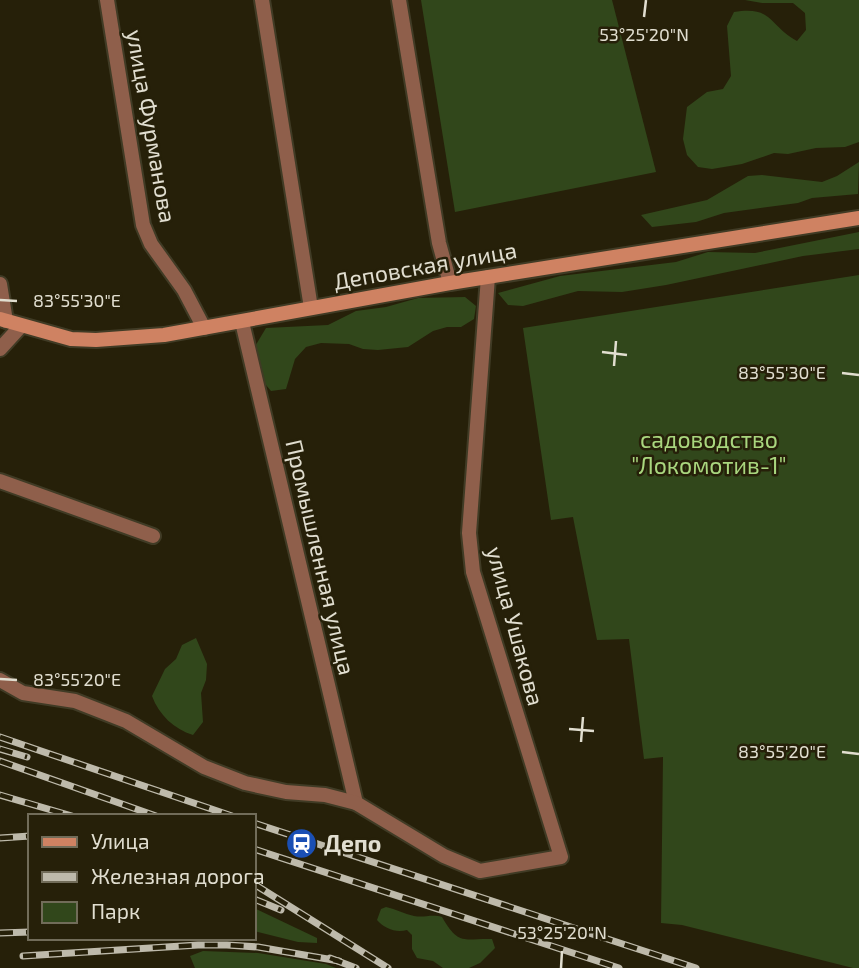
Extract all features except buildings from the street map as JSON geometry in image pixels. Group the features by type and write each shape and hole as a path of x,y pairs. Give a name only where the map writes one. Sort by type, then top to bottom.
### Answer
{"street":[{"name":"улица Фурманова","path":"107,0 143,225 151,244 184,290 204,328"},
{"path":"262,0 311,307"},
{"path":"400,0 439,243 450,283"},
{"name":"Деповская улица","path":"3,320 71,339 164,335 450,283 859,218"},
{"name":"улица Ушакова","path":"356,803 444,856 480,871 561,857 473,572 468,533 488,277"},
{"path":"0,284 3,320"},
{"name":"Промышленная улица","path":"242,322 356,803"},
{"path":"0,349 21,326"},
{"path":"0,481 153,536"},
{"path":"0,680 23,693 75,701 126,721 204,767 245,783 286,792 325,795 356,803"}],"green space":[{"path":"421,0 612,0 656,172 455,212"},
{"path":"745,0 859,0 859,142 845,147 816,148 788,154 774,153 742,164 712,169 698,167 687,155 683,139 687,107 707,92 723,89 731,76 727,26 734,12 764,14 797,41 806,30 805,13 793,3"},
{"path":"859,162 858,194 812,198 798,203 724,213 696,222 652,227 641,215 707,200 748,176 762,175 822,182"},
{"path":"859,232 859,249 803,256 666,285 622,292 578,291 523,306 508,305 498,293 560,276 676,262 708,252 755,253"},
{"name":"садоводство \"Локомотив-1\"","path":"859,275 859,968 853,968 682,925 661,923 663,757 644,759 629,639 597,640 573,517 551,520 523,328"},
{"path":"465,297 476,306 474,319 461,327 433,331 408,347 378,350 349,344 321,343 306,347 295,359 286,389 271,391 261,379 254,348 266,328 328,325 356,311 386,307 418,298"},
{"path":"196,638 207,664 206,680 201,693 203,722 193,735 168,720 152,696 165,669 176,659 182,645"},
{"path":"386,907 414,916 442,917 458,937 469,940 492,939 495,948 480,963 469,968 443,968 433,961 417,958 412,949 412,935 407,930 391,930 377,920 381,909"},
{"path":"256,909 317,938 317,943 298,942 256,932"},
{"path":"203,951 258,953 336,968 195,968 190,956"}],"railway":[{"path":"0,737 226,814"},
{"path":"0,749 27,757"},
{"path":"0,761 150,814"},
{"path":"0,795 65,814"},
{"path":"256,824 696,968"},
{"path":"0,838 28,836"},
{"path":"256,850 619,968"},
{"path":"256,885 388,968"},
{"path":"256,900 281,910"},
{"path":"0,933 28,932"},
{"path":"23,956 227,945 258,947 339,961"},
{"path":"330,958 356,968"}],"place":[{"name":"Депо","path":"301,843"}]}
